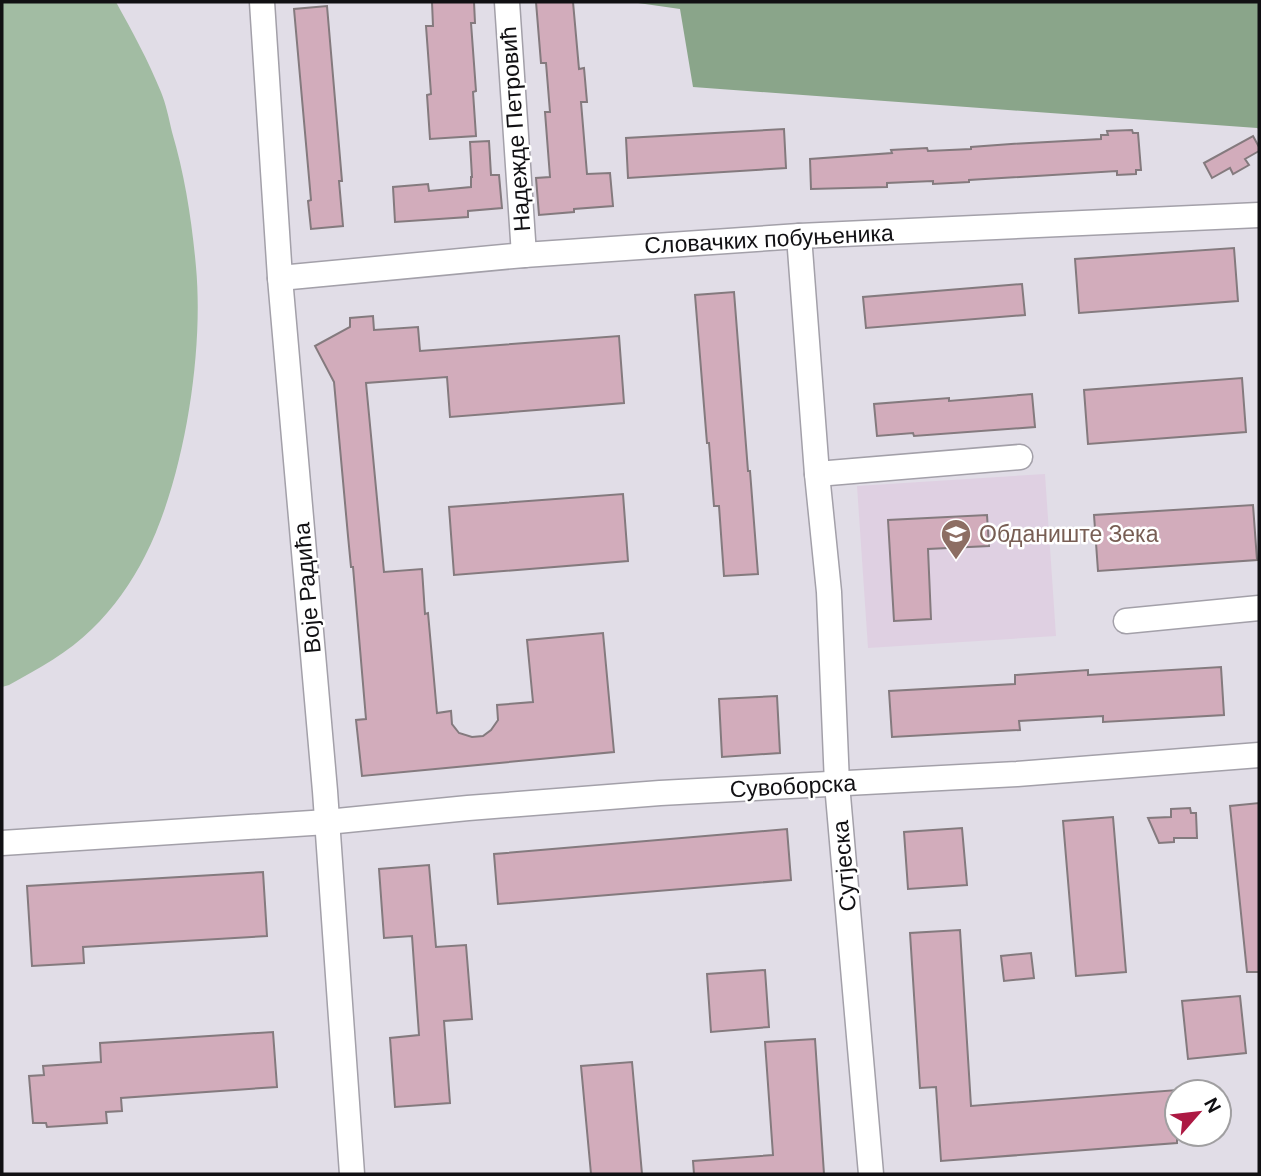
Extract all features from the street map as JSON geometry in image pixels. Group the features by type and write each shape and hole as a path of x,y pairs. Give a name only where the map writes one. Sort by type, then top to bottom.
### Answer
{"street":[{"name":"Воје Радића","path":"262,2 279,278 327,822 352,1174"},
{"name":"Надежде Петровић","path":"507,2 524,255"},
{"name":"Словачких побуњеника","path":"279,278 524,255 799,236 1259,215"},
{"name":"Сутјеска","path":"799,236 829,592 837,784 871,1174"},
{"path":"817,474 1020,457"},
{"path":"1126,621 1259,608"},
{"name":"Сувоборска","path":"2,843 327,822 660,793 1017,774 1259,755"}],"shaded area":[{"name":"Обданиште Зека","path":"1045,474 1056,636 868,648 857,486"}],"green space":[{"path":"2,2 116,2 151,69 166,107 187,199 198,301 194,376 180,454 171,491 145,556 115,604 83,638 42,666 2,687"},
{"path":"631,2 1259,2 1259,129 693,87 680,9"}],"building":[{"path":"432,2 474,2 475,23 471,23 476,136 430,139 427,95 431,94 426,26 433,26"},
{"path":"536,2 573,2 579,69 584,68 587,102 581,102 587,174 610,173 613,206 539,215 536,178 550,177 545,112 550,112 546,63 541,63"},
{"path":"327,6 342,181 339,181 343,226 311,229 308,201 311,200 294,9"},
{"path":"784,129 786,168 628,178 626,138"},
{"path":"1132,130 1133,133 1138,133 1141,170 1136,170 1136,174 1117,175 1117,171 933,184 933,181 887,183 887,187 811,189 810,159 892,153 891,150 971,149 1101,139 1101,135 1108,135 1107,131"},
{"path":"1253,136 1259,151 1245,159 1249,165 1233,174 1230,168 1212,178 1204,163"},
{"path":"489,141 491,175 499,175 502,208 468,211 468,217 395,222 393,187 428,184 429,191 471,187 470,142"},
{"path":"1234,248 1238,301 1079,313 1075,259"},
{"path":"1022,284 1025,315 866,328 863,297"},
{"path":"734,292 758,574 724,576 719,506 714,506 707,443 695,295"},
{"path":"373,316 374,330 418,327 420,351 619,336 624,403 450,417 447,377 366,383 384,572 422,569 437,713 451,711 452,724 459,733 472,737 483,736 498,720 497,705 533,702 527,640 603,633 614,752 362,776 356,720 366,719 334,382 315,346 350,327 350,318"},
{"path":"1242,378 1246,432 1088,444 1084,390"},
{"path":"1032,394 1035,427 914,436 913,433 877,436 874,404"},
{"path":"623,494 628,561 454,575 449,507"},
{"path":"1253,505 1257,560 1098,571 1094,515"},
{"path":"987,515 989,546 928,549 931,619 894,621 888,520"},
{"path":"1221,667 1224,715 1103,722 1103,716 1019,721 1020,730 892,737 889,691 1015,684 1015,675 1088,670 1088,675"},
{"path":"777,696 780,753 722,757 719,699"},
{"path":"1259,803 1259,972 1247,972 1230,806"},
{"path":"1190,808 1191,813 1196,813 1197,838 1174,838 1174,842 1159,843 1148,818 1171,817 1171,809"},
{"path":"1113,817 1126,972 1076,976 1063,821"},
{"path":"962,828 967,885 908,889 904,832"},
{"path":"787,829 791,880 498,904 494,854"},
{"path":"429,865 436,947 466,945 472,1019 444,1021 450,1103 395,1107 390,1038 419,1035 412,936 384,938 379,869"},
{"path":"263,872 267,936 83,947 84,963 32,966 27,886"},
{"path":"960,930 971,1106 1163,1091 1163,1144 941,1161 936,1087 920,1088 910,933"},
{"path":"1031,953 1034,978 1004,981 1001,956"},
{"path":"765,970 769,1027 711,1032 707,974"},
{"path":"1240,996 1246,1053 1188,1059 1182,1001"},
{"path":"273,1032 277,1087 121,1098 122,1111 106,1112 107,1123 47,1127 46,1123 33,1123 29,1076 44,1075 43,1066 101,1062 100,1043"},
{"path":"815,1039 824,1174 694,1174 693,1161 773,1155 765,1042"},
{"path":"632,1062 642,1174 591,1174 581,1066"}],"place":[{"name":"Обданиште Зека","path":"956,561"}]}
